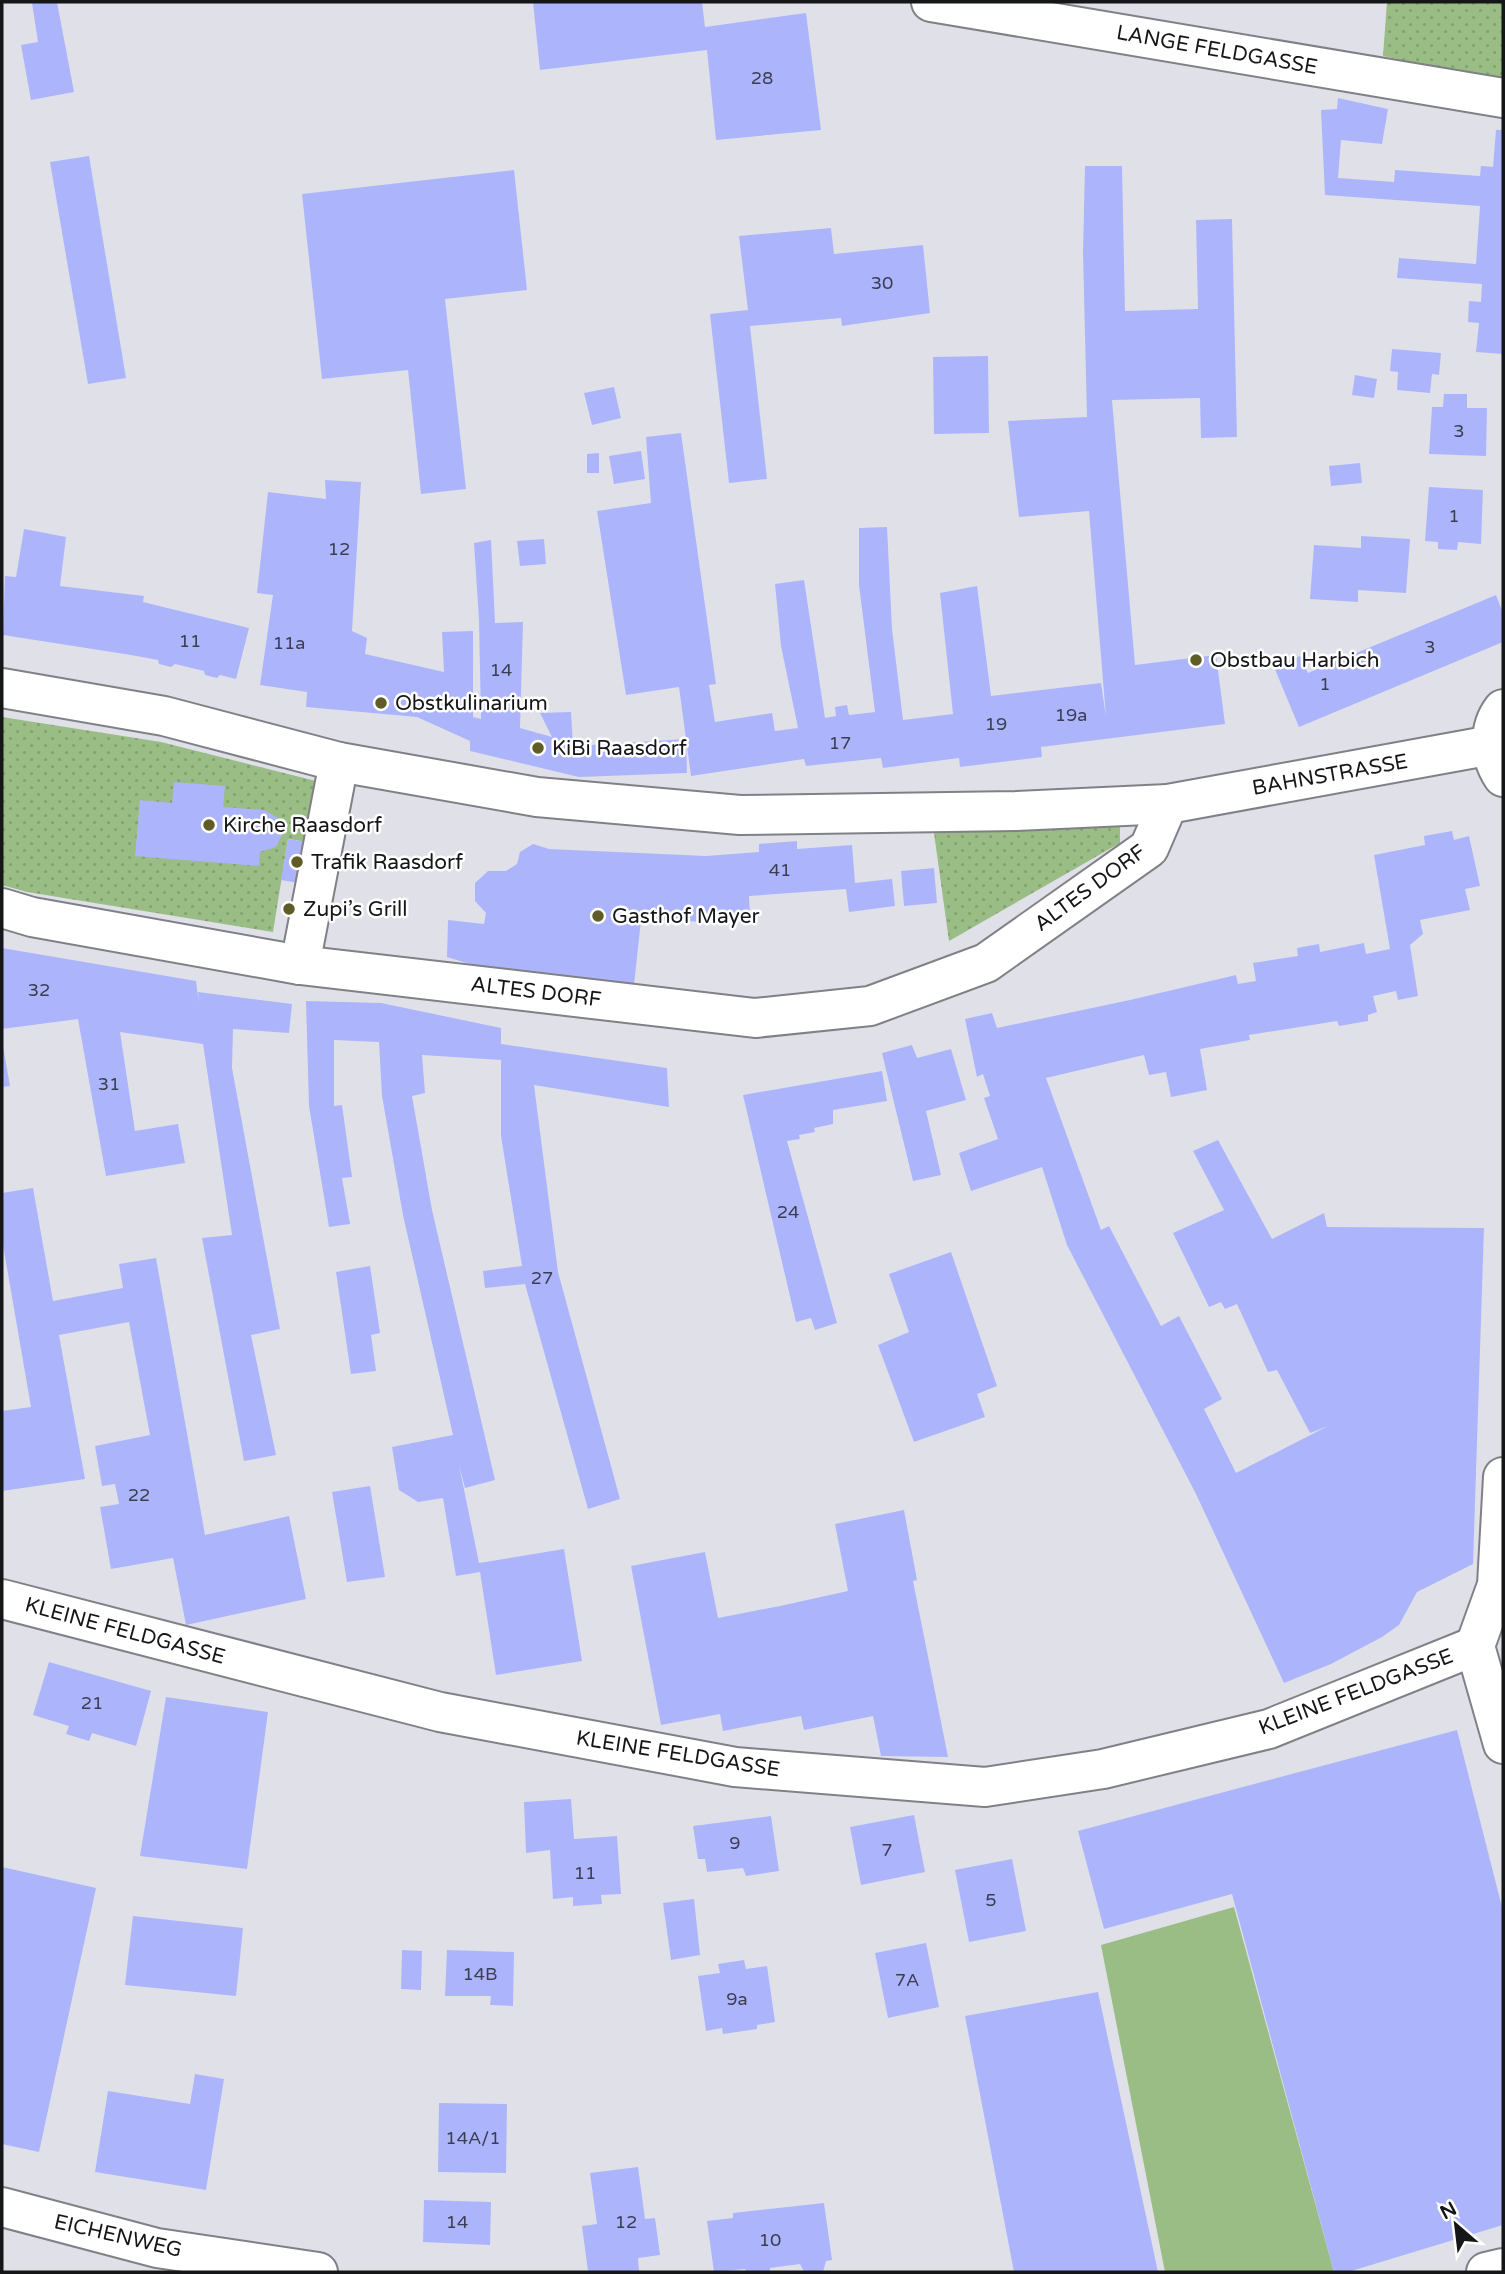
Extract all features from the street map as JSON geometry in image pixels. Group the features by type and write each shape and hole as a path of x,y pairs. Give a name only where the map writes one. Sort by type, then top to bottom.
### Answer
{"street":[{"name":"LANGE FELDGASSE","path":"931,2 1503,98"},
{"path":"2,688 164,716 340,762 537,797 740,815 1016,811 1168,804"},
{"path":"1498,761 1493,729 1503,709"},
{"name":"BAHNSTRASSE","path":"1168,804 1498,761"},
{"path":"300,965 340,762"},
{"name":"ALTES DORF","path":"2,908 32,917 300,965 754,1018 870,1006 986,962 1149,848 1168,804"},
{"path":"1503,1477 1497,1585 1475,1646 1503,1744"},
{"name":"KLEINE FELDGASSE","path":"2,1599 440,1712 736,1767 985,1787 1103,1769 1269,1729 1475,1646"},
{"name":"EICHENWEG","path":"2,2207 157,2248 318,2272"},
{"path":"1486,2272 1503,2268"}],"green space":[{"path":"1387,2 1503,2 1503,82 1383,56"},
{"path":"2,717 161,742 320,782 313,843 288,839 273,932 27,892 2,885"},
{"path":"1120,826 1120,843 949,941 934,833"},
{"path":"1234,1907 1334,2272 1165,2272 1101,1945"}],"building":[{"path":"57,2 74,92 31,100 21,45 38,42 32,3"},
{"path":"533,2 702,2 705,27 806,13 821,130 716,140 707,50 540,70"},
{"path":"1338,98 1388,109 1382,144 1341,140 1338,178 1394,182 1395,170 1480,176 1481,166 1493,167 1496,130 1503,130 1503,354 1476,352 1479,323 1468,322 1469,301 1481,302 1482,284 1397,278 1399,258 1476,264 1480,206 1325,195 1321,110 1337,109"},
{"path":"89,156 126,378 88,384 50,162"},
{"path":"1085,166 1122,166 1125,311 1198,309 1196,220 1232,219 1237,437 1201,438 1200,398 1112,400 1135,665 1216,655 1225,724 1041,747 1042,757 960,767 959,758 883,768 881,758 806,766 804,759 691,776 679,687 626,695 597,511 651,503 646,437 681,433 716,684 709,685 715,722 772,713 775,731 798,728 781,646 775,584 804,580 825,718 836,716 835,707 847,705 849,715 875,712 859,585 859,528 887,527 892,629 903,720 953,714 940,593 977,586 991,696 1101,683 1106,717 1089,511 1019,517 1008,421 1087,417 1083,253"},
{"path":"514,170 527,290 445,299 466,489 421,494 408,370 322,379 302,194"},
{"path":"831,228 834,254 923,245 930,313 842,326 841,318 750,326 767,479 729,483 710,314 748,310 739,236"},
{"path":"1392,349 1441,353 1439,375 1432,374 1430,393 1397,390 1398,372 1390,371"},
{"path":"988,356 989,433 934,434 933,357"},
{"path":"1355,375 1377,379 1374,398 1352,395"},
{"path":"614,387 621,418 592,425 584,393"},
{"path":"1444,394 1467,394 1467,408 1487,408 1486,456 1429,454 1432,407 1443,407"},
{"path":"641,451 645,479 614,484 609,456"},
{"path":"599,453 599,473 587,473 587,454"},
{"path":"1360,463 1362,483 1331,486 1329,466"},
{"path":"325,480 361,482 352,631 367,638 365,654 444,672 442,632 473,631 473,717 481,719 474,543 491,540 495,623 523,622 520,728 552,737 540,713 571,712 573,746 686,739 687,773 579,777 470,751 470,741 417,717 306,707 307,692 260,685 273,595 257,593 268,492 326,499"},
{"path":"1429,487 1483,490 1481,544 1458,542 1457,550 1438,549 1438,542 1425,541"},
{"path":"24,529 66,537 60,586 144,596 143,602 249,628 236,679 220,675 217,678 205,675 204,671 175,664 171,667 159,664 158,660 3,635 5,576 16,577"},
{"path":"1361,536 1410,539 1406,593 1358,590 1358,602 1310,599 1314,545 1361,548"},
{"path":"544,539 546,564 520,566 517,541"},
{"path":"1496,595 1503,613 1503,642 1299,727 1274,667 1300,656 1308,673"},
{"name":"Kirche Raasdorf","path":"174,782 225,786 223,807 264,810 278,818 283,833 276,847 260,852 259,866 135,856 140,800 172,803"},
{"path":"1452,831 1454,840 1469,836 1480,886 1465,889 1470,910 1420,920 1423,934 1410,945 1418,996 1398,1000 1396,991 1373,996 1377,1012 1368,1015 1368,1021 1339,1026 1337,1021 1249,1035 1250,1040 1200,1049 1207,1090 1171,1097 1166,1072 1149,1075 1144,1055 1046,1078 1101,1230 1109,1226 1161,1326 1179,1316 1222,1399 1204,1409 1236,1473 1328,1426 1310,1433 1277,1370 1268,1372 1237,1304 1225,1309 1221,1302 1209,1307 1173,1233 1224,1210 1193,1151 1218,1140 1272,1239 1324,1213 1327,1227 1484,1228 1473,1564 1417,1592 1399,1625 1382,1637 1331,1664 1284,1683 1196,1494 1067,1245 1042,1167 971,1191 959,1153 998,1139 984,1098 990,1096 983,1074 977,1077 965,1019 992,1013 997,1028 1236,975 1238,984 1256,981 1253,963 1298,956 1297,948 1319,944 1320,952 1364,943 1366,954 1390,949 1374,855 1425,845 1424,836"},
{"name":"Trafik Raasdorf","path":"288,839 313,843 305,884 281,880"},
{"name":"Gasthof Mayer","path":"797,841 797,849 852,845 855,883 892,879 895,906 849,912 846,889 749,896 750,918 711,922 641,920 634,985 479,967 447,957 448,920 484,924 486,913 475,901 475,883 488,871 506,871 517,864 520,852 533,844 549,849 706,856 759,852 759,844"},
{"path":"934,868 937,903 904,906 901,871"},
{"path":"2,948 196,981 199,1004 198,992 292,1004 289,1033 233,1029 232,1068 280,1329 251,1335 276,1455 244,1461 202,1238 232,1235 203,1044 120,1032 135,1131 178,1124 185,1163 106,1176 78,1019 2,1029"},
{"path":"306,1001 381,1003 501,1028 501,1044 667,1068 669,1107 534,1085 558,1272 620,1499 588,1509 525,1284 485,1288 483,1271 522,1266 501,1136 501,1060 422,1055 425,1093 412,1096 432,1210 495,1480 465,1488 459,1465 479,1563 564,1549 582,1661 496,1675 480,1572 456,1576 443,1498 418,1502 399,1490 392,1447 453,1435 403,1215 382,1096 379,1042 334,1040 334,1106 342,1105 352,1177 342,1178 350,1224 329,1227 309,1106"},
{"path":"912,1045 917,1058 951,1049 966,1100 926,1111 941,1175 913,1181 882,1053"},
{"path":"2,1047 10,1086 2,1087"},
{"path":"882,1071 887,1101 833,1110 833,1124 814,1128 815,1132 787,1141 837,1323 815,1330 811,1318 796,1322 743,1095"},
{"path":"33,1188 53,1301 123,1288 119,1264 156,1258 205,1535 289,1516 306,1599 186,1625 173,1558 111,1569 100,1507 119,1504 115,1484 102,1486 95,1446 150,1435 129,1322 59,1335 85,1479 2,1491 2,1411 31,1407 2,1239 2,1193"},
{"path":"951,1252 997,1386 977,1394 985,1417 914,1442 878,1345 909,1332 889,1274"},
{"path":"370,1266 380,1333 371,1335 376,1371 351,1374 336,1272"},
{"path":"370,1486 385,1577 347,1582 332,1492"},
{"path":"904,1510 917,1580 913,1581 948,1757 881,1756 873,1716 804,1730 801,1716 723,1731 720,1714 661,1725 631,1566 705,1552 718,1618 780,1606 848,1591 835,1524"},
{"path":"49,1662 151,1691 136,1746 92,1733 89,1741 66,1734 69,1726 33,1715"},
{"path":"166,1697 268,1712 247,1869 140,1856"},
{"path":"1457,1730 1503,1911 1503,2225 1348,2272 1334,2272 1232,1894 1104,1929 1078,1831"},
{"path":"571,1799 574,1839 617,1836 621,1894 601,1895 602,1904 573,1906 573,1897 553,1899 550,1850 526,1853 524,1802"},
{"path":"914,1815 925,1872 861,1885 850,1827"},
{"path":"771,1816 779,1871 746,1876 743,1868 707,1872 705,1859 698,1859 693,1826"},
{"path":"1012,1859 1026,1931 969,1942 955,1870"},
{"path":"2,1867 96,1888 39,2152 2,2144"},
{"path":"694,1899 700,1955 671,1960 663,1903"},
{"path":"133,1916 243,1928 236,1996 125,1985"},
{"path":"926,1943 939,2007 888,2018 875,1953"},
{"path":"402,1950 422,1951 421,1990 401,1989"},
{"path":"447,1950 514,1952 513,2006 490,2005 491,1996 445,1996"},
{"path":"744,1960 746,1969 767,1966 775,2022 757,2025 757,2029 723,2034 722,2028 706,2031 698,1976 720,1973 718,1964"},
{"path":"1098,1992 1158,2272 1014,2272 965,2016"},
{"path":"195,2074 224,2079 206,2190 95,2172 108,2091 190,2104"},
{"path":"439,2103 507,2104 506,2173 438,2172"},
{"path":"638,2167 645,2219 655,2218 660,2255 638,2258 639,2271 588,2271 582,2226 597,2224 590,2173"},
{"path":"424,2200 491,2202 490,2245 423,2242"},
{"path":"824,2203 832,2260 826,2261 823,2272 804,2272 800,2264 770,2268 770,2272 747,2272 745,2269 714,2272 707,2221 733,2218 733,2213"}],"place":[{"name":"Obstbau Harbich","path":"1196,660"},
{"name":"Obstkulinarium","path":"381,703"},
{"name":"KiBi Raasdorf","path":"538,748"},
{"name":"Kirche Raasdorf","path":"209,825"},
{"name":"Trafik Raasdorf","path":"297,862"},
{"name":"Zupi’s Grill","path":"289,909"},
{"name":"Gasthof Mayer","path":"598,916"}]}
